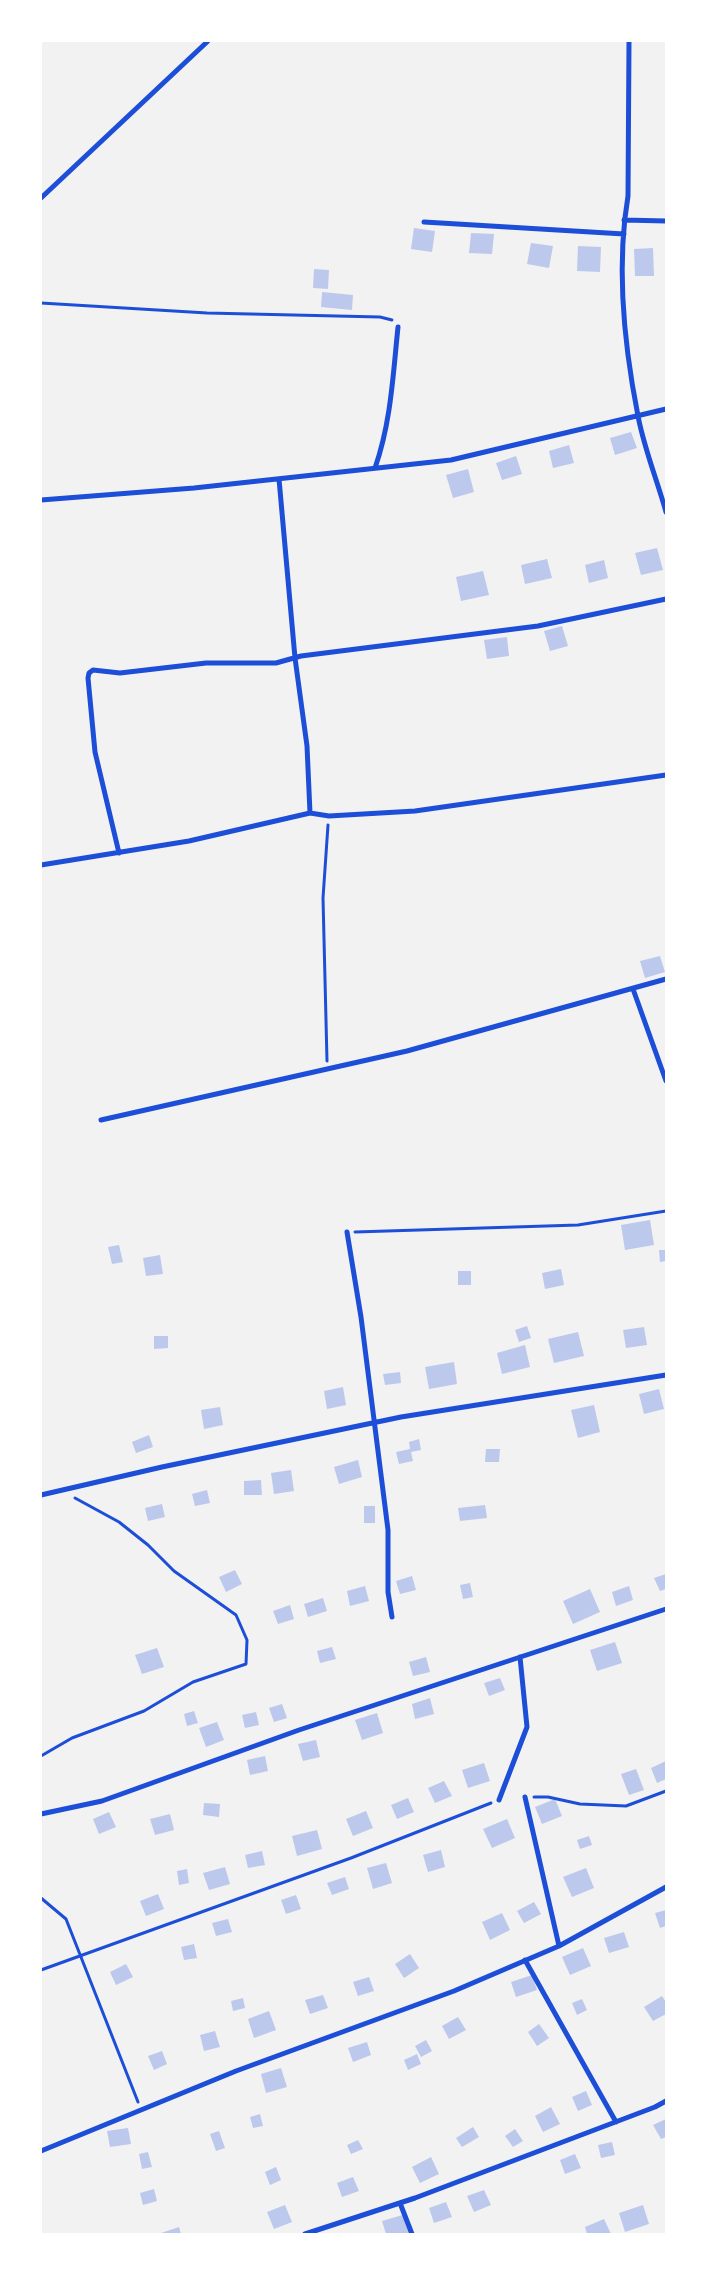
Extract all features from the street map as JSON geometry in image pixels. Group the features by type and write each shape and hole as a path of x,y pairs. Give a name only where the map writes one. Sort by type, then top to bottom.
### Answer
{"street":[{"path":"41,198 208,41"},
{"path":"628,41 628,196 624,220 623,314 638,417 666,512"},
{"path":"624,220 666,221"},
{"path":"424,222 624,234"},
{"path":"375,468 385,440 389,418 398,327"},
{"path":"41,500 194,488 450,460 666,410"},
{"path":"279,479 295,658 308,746 310,813"},
{"path":"119,853 95,752 89,673 93,670 120,673 206,664 276,663 295,658 538,626 666,599"},
{"path":"41,865 189,842 310,813 329,816 416,811 666,776"},
{"path":"101,1120 407,1051 666,979"},
{"path":"632,989 666,1081"},
{"path":"347,1232 375,1423 388,1530 388,1592 392,1617"},
{"path":"41,1495 171,1465 375,1423 666,1375"},
{"path":"41,1814 102,1801 299,1730 666,1609"},
{"path":"498,1800 527,1727 520,1657"},
{"path":"524,1797 559,1946"},
{"path":"41,2151 236,2071 454,1990 559,1946 666,1887"},
{"path":"525,1960 616,2122"},
{"path":"305,2234 400,2203 655,2107 666,2100"},
{"path":"400,2203 412,2234"}],"path":[{"path":"41,303 207,312 380,317 391,319 398,327"},
{"path":"327,1069 323,898 329,816"},
{"path":"347,1232 578,1225 666,1211"},
{"path":"41,1756 72,1738 144,1711 193,1682 246,1664 247,1640 236,1615 174,1571 148,1545 119,1522 61,1490"},
{"path":"524,1797 548,1797 580,1804 626,1806 666,1791"},
{"path":"41,1970 351,1858 498,1800"},
{"path":"41,1898 66,1919 141,2110"}],"building":[{"path":"414,228 435,231 432,252 411,249"},
{"path":"471,233 494,234 492,254 469,253"},
{"path":"531,243 553,246 549,268 527,264"},
{"path":"578,246 601,247 600,272 577,271"},
{"path":"653,248 654,276 635,276 634,249"},
{"path":"314,269 329,270 328,289 313,288"},
{"path":"322,292 353,295 352,310 321,307"},
{"path":"631,432 637,448 615,455 610,438"},
{"path":"569,445 574,463 553,468 549,451"},
{"path":"516,456 522,474 502,480 496,463"},
{"path":"468,469 474,492 453,498 446,475"},
{"path":"657,548 663,570 641,575 635,553"},
{"path":"547,559 552,578 525,584 521,565"},
{"path":"604,560 608,578 589,583 585,565"},
{"path":"483,571 489,595 461,601 456,577"},
{"path":"562,626 568,646 550,651 544,631"},
{"path":"507,637 509,656 487,659 484,640"},
{"path":"660,956 665,972 645,978 640,961"},
{"path":"650,1220 654,1245 625,1250 621,1225"},
{"path":"119,1245 123,1262 112,1264 108,1247"},
{"path":"659,1250 666,1250 666,1261 660,1262"},
{"path":"160,1255 163,1274 146,1276 143,1258"},
{"path":"561,1269 564,1285 545,1289 542,1273"},
{"path":"458,1271 471,1271 471,1285 458,1285"},
{"path":"527,1326 531,1338 519,1342 515,1330"},
{"path":"644,1327 647,1345 626,1348 623,1330"},
{"path":"578,1332 584,1356 554,1363 548,1339"},
{"path":"154,1336 168,1336 168,1348 154,1349"},
{"path":"525,1345 530,1367 502,1374 497,1353"},
{"path":"454,1362 457,1384 429,1389 425,1367"},
{"path":"400,1372 401,1383 385,1385 383,1374"},
{"path":"343,1387 346,1405 327,1409 324,1391"},
{"path":"659,1389 664,1409 644,1414 639,1394"},
{"path":"594,1405 600,1432 578,1438 571,1410"},
{"path":"220,1407 223,1425 204,1429 201,1410"},
{"path":"149,1435 153,1447 136,1453 132,1442"},
{"path":"419,1439 421,1450 411,1452 413,1461 399,1464 396,1452 410,1449 409,1442"},
{"path":"486,1449 500,1449 499,1462 485,1462"},
{"path":"358,1460 362,1477 339,1484 334,1467"},
{"path":"291,1470 294,1491 274,1494 271,1473"},
{"path":"261,1480 262,1495 244,1495 244,1481"},
{"path":"207,1490 210,1503 195,1506 192,1494"},
{"path":"162,1504 165,1517 148,1521 145,1508"},
{"path":"485,1505 487,1518 460,1521 458,1508"},
{"path":"364,1506 375,1506 375,1523 364,1523"},
{"path":"235,1570 242,1584 226,1592 219,1577"},
{"path":"666,1574 666,1589 660,1591 654,1578"},
{"path":"412,1576 416,1590 400,1594 396,1581"},
{"path":"470,1583 473,1597 463,1599 460,1585"},
{"path":"365,1586 369,1601 350,1606 347,1591"},
{"path":"629,1586 633,1600 616,1606 612,1592"},
{"path":"590,1589 600,1612 573,1624 563,1601"},
{"path":"323,1598 327,1611 308,1617 304,1604"},
{"path":"290,1605 294,1619 278,1624 273,1611"},
{"path":"615,1642 622,1663 597,1671 590,1650"},
{"path":"332,1647 336,1659 320,1663 317,1651"},
{"path":"157,1648 164,1667 142,1674 135,1655"},
{"path":"426,1657 430,1672 413,1676 409,1662"},
{"path":"500,1678 505,1690 489,1696 484,1683"},
{"path":"430,1698 434,1714 415,1719 412,1704"},
{"path":"282,1704 287,1718 274,1722 269,1708"},
{"path":"194,1711 198,1723 187,1726 184,1714"},
{"path":"256,1712 259,1725 245,1728 242,1715"},
{"path":"377,1713 383,1733 362,1740 355,1720"},
{"path":"217,1722 224,1740 206,1747 199,1728"},
{"path":"316,1740 320,1757 303,1761 298,1744"},
{"path":"265,1756 268,1771 250,1775 247,1760"},
{"path":"666,1761 666,1779 657,1783 651,1768"},
{"path":"484,1763 490,1781 468,1788 462,1770"},
{"path":"636,1769 644,1790 629,1795 621,1774"},
{"path":"444,1781 452,1796 435,1803 428,1788"},
{"path":"408,1798 414,1812 397,1819 391,1805"},
{"path":"555,1799 562,1816 542,1824 535,1807"},
{"path":"204,1803 220,1804 219,1817 203,1815"},
{"path":"366,1811 373,1828 353,1836 346,1819"},
{"path":"109,1812 116,1827 99,1834 93,1819"},
{"path":"170,1814 174,1830 155,1835 150,1819"},
{"path":"507,1819 515,1838 492,1848 483,1829"},
{"path":"317,1830 322,1849 297,1856 292,1836"},
{"path":"589,1836 592,1845 580,1849 577,1840"},
{"path":"441,1850 445,1867 428,1872 423,1855"},
{"path":"262,1851 265,1865 248,1868 245,1855"},
{"path":"386,1863 392,1883 373,1889 367,1868"},
{"path":"225,1867 230,1884 209,1890 203,1873"},
{"path":"586,1868 594,1888 572,1897 563,1877"},
{"path":"187,1869 189,1883 179,1885 177,1871"},
{"path":"345,1877 349,1889 332,1895 327,1883"},
{"path":"158,1894 164,1909 146,1916 140,1901"},
{"path":"296,1895 301,1909 286,1914 281,1900"},
{"path":"534,1902 541,1914 524,1923 517,1911"},
{"path":"666,1910 666,1926 660,1928 655,1913"},
{"path":"502,1913 510,1930 490,1940 482,1922"},
{"path":"228,1919 232,1932 216,1936 212,1923"},
{"path":"624,1932 629,1947 609,1953 604,1938"},
{"path":"194,1944 197,1958 184,1960 181,1947"},
{"path":"583,1948 591,1966 570,1975 562,1957"},
{"path":"410,1954 419,1968 404,1978 395,1964"},
{"path":"126,1964 133,1977 116,1985 110,1972"},
{"path":"532,1975 537,1990 516,1997 511,1982"},
{"path":"369,1977 374,1991 358,1996 353,1982"},
{"path":"323,1995 328,2008 310,2014 305,2000"},
{"path":"662,1996 666,2002 666,2014 653,2021 644,2007"},
{"path":"243,1998 245,2008 233,2011 231,2001"},
{"path":"582,1999 587,2010 577,2015 572,2003"},
{"path":"269,2011 276,2030 254,2038 248,2019"},
{"path":"458,2017 466,2030 449,2039 442,2026"},
{"path":"539,2024 549,2038 537,2046 528,2032"},
{"path":"215,2031 220,2047 204,2051 200,2035"},
{"path":"426,2040 432,2051 421,2057 415,2046"},
{"path":"367,2042 371,2055 353,2062 348,2048"},
{"path":"162,2051 167,2064 154,2070 148,2056"},
{"path":"417,2054 421,2064 408,2070 404,2060"},
{"path":"281,2068 287,2087 266,2093 261,2074"},
{"path":"586,2091 592,2105 578,2111 572,2097"},
{"path":"551,2107 560,2124 543,2132 535,2116"},
{"path":"260,2114 263,2126 253,2128 250,2117"},
{"path":"666,2119 666,2137 661,2139 653,2125"},
{"path":"473,2127 479,2137 462,2147 456,2138"},
{"path":"128,2128 131,2144 110,2147 107,2131"},
{"path":"515,2129 523,2141 513,2147 505,2136"},
{"path":"219,2131 225,2148 216,2151 210,2134"},
{"path":"358,2140 363,2149 351,2154 347,2145"},
{"path":"612,2142 615,2155 601,2158 598,2145"},
{"path":"148,2152 152,2167 142,2169 139,2154"},
{"path":"575,2154 581,2168 565,2174 560,2160"},
{"path":"431,2157 439,2174 420,2183 412,2167"},
{"path":"276,2167 281,2180 270,2185 265,2172"},
{"path":"353,2177 359,2191 342,2197 337,2183"},
{"path":"154,2189 157,2201 143,2205 140,2193"},
{"path":"484,2190 491,2205 474,2212 467,2196"},
{"path":"446,2202 452,2217 434,2223 429,2208"},
{"path":"285,2205 292,2222 274,2229 267,2212"},
{"path":"643,2205 649,2224 625,2232 619,2213"},
{"path":"406,2214 412,2234 386,2234 382,2221"},
{"path":"604,2219 611,2234 587,2234 585,2227"},
{"path":"179,2227 181,2234 161,2234 161,2233"}]}
